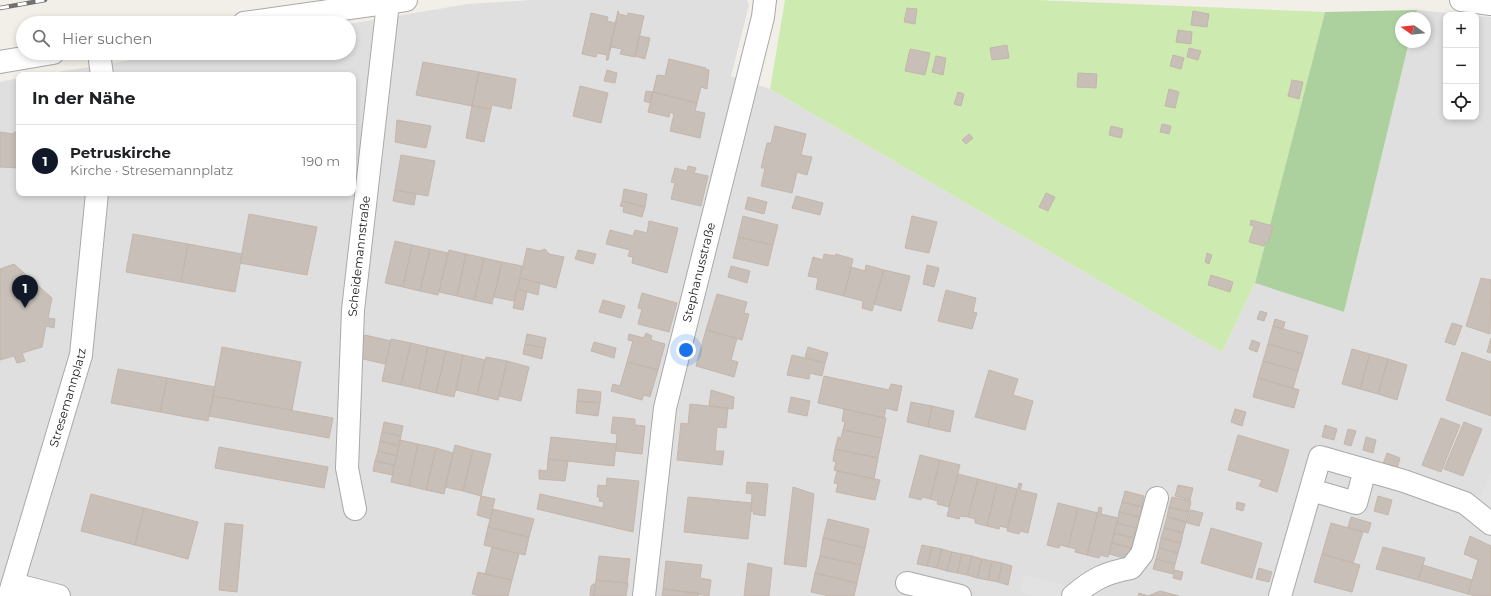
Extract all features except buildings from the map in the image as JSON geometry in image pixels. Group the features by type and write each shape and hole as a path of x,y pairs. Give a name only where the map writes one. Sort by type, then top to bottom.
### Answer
{"street":[{"name":"Stephanusstraße","path":"644,596 666,408 761,25 765,0"},
{"path":"1461,0 1491,4"},
{"path":"295,16 397,2"},
{"name":"Scheidemannstraße","path":"355,509 347,468 353,310 397,2"},
{"path":"0,62 16,59"},
{"path":"100,60 102,72"},
{"name":"Stresemannplatz","path":"11,590 82,355 97,196"},
{"path":"1280,596 1320,457 1365,470 1465,503 1491,524"},
{"path":"1311,490 1356,502 1365,470"},
{"path":"1073,596 1092,580 1110,572 1131,568 1142,554 1157,498"},
{"path":"907,582 960,596"},
{"path":"11,590 59,596"}],"shaded area":[{"path":"531,0 747,0 749,5 731,76 770,89 1222,352 1255,283 1344,312 1408,48 1431,48 1431,12 1416,12 1417,10 1443,12 1443,120 1479,120 1479,16 1491,17 1491,596 0,596 0,82 16,79 16,196 356,196 356,72 58,72 131,60 356,60 356,23 468,4"},
{"path":"1491,472 1491,511 1479,500"},
{"path":"1024,575 1067,586 1064,596 1032,596 1020,593"}],"green space":[{"path":"785,0 1037,0 1325,12 1255,283 1222,352 770,89"},
{"path":"1417,10 1416,12 1395,12 1395,48 1408,48 1344,312 1255,283 1325,12"}],"railway":[{"path":"0,8 45,0"}],"place":[{"name":"Petruskirche","path":"25,308"}]}
